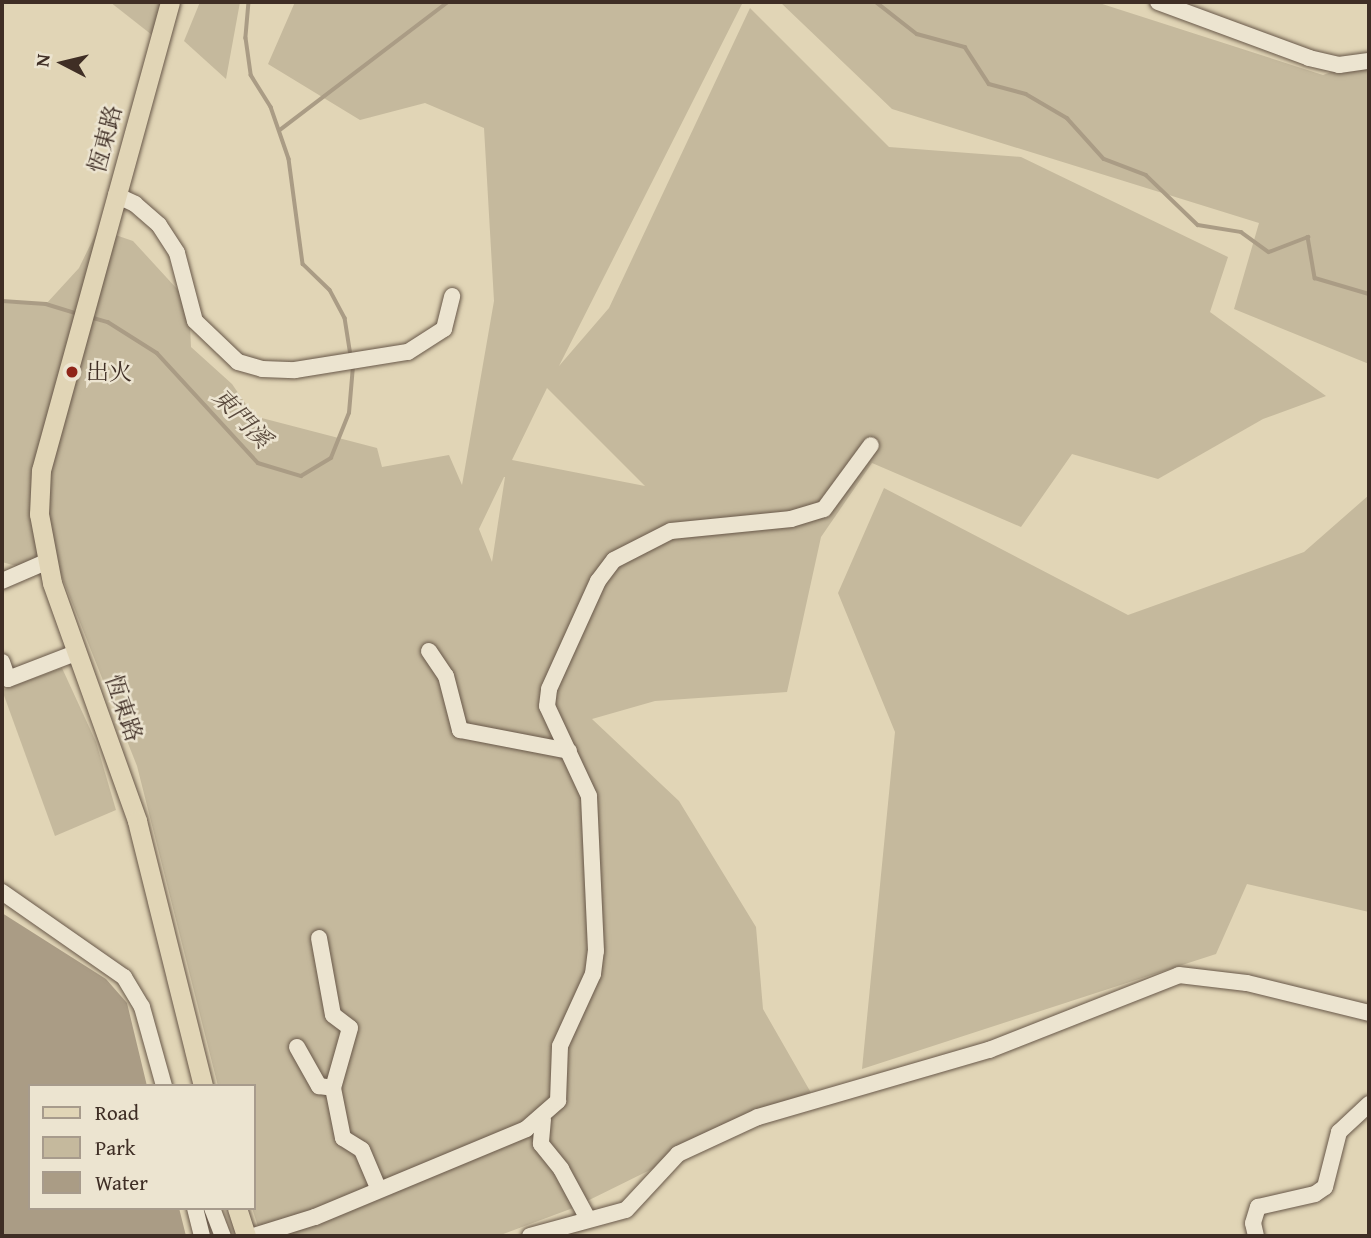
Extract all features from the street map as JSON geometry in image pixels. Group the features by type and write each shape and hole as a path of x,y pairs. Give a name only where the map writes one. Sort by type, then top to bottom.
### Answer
{"main road":[{"name":"恆東路","path":"170,2 41,470 38,514 46,562 137,821 203,1084"},
{"path":"238,1210 246,1236"}],"street":[{"path":"1158,2 1308,58 1339,65 1369,61"},
{"path":"116,195 135,204 159,225 177,253 195,321 238,362 262,369 320,367 408,352 444,329 452,296"},
{"path":"254,1236 379,1190 543,1119 558,1101 564,1030 593,974 596,951 589,796 569,751 551,720 549,689 598,581 614,560 671,531 792,519 824,509 871,445"},
{"path":"2,581 46,562"},
{"path":"429,651 446,676 460,730 569,751"},
{"path":"2,662 8,679 78,652"},
{"path":"2,892 124,977 142,1007 163,1084"},
{"path":"319,938 333,1015 350,1028 333,1088 343,1138 362,1150 379,1190"},
{"path":"530,1236 587,1217 626,1210 678,1154 758,1117 989,1050 1179,975 1247,983 1369,1013"},
{"path":"297,1047 320,1087 333,1088"},
{"path":"1256,1236 1253,1223 1258,1206 1315,1194 1325,1187 1339,1132 1369,1104"},
{"path":"543,1119 541,1144 562,1169 587,1217"},
{"path":"196,1210 202,1236"},
{"path":"213,1210 223,1236"}],"green space":[{"path":"110,2 162,2 152,35"},
{"path":"200,2 240,2 226,79 184,41"},
{"path":"295,2 743,2 559,366 609,308 750,8 889,147 1021,157 1228,257 1210,312 1326,396 1263,419 1158,479 1072,454 1021,527 872,463 821,537 787,692 655,701 592,719 679,801 756,927 763,1009 814,1098 729,1131 573,1208 498,1236 261,1236 253,1210 256,1210 256,1084 217,1084 137,766 54,557 23,568 2,562 2,303 46,304 79,268 98,229 133,241 189,302 191,347 232,384 254,416 377,448 382,467 449,455 462,485 494,301 484,128 425,103 360,120 268,64","holes":["547,388 645,486 512,460","505,477 492,562 479,529"]},
{"path":"780,2 1096,2 1323,75 1369,58 1369,364 1234,309 1259,223 892,109"},
{"path":"884,488 1128,615 1304,552 1369,495 1369,912 1247,884 1216,954 862,1069 895,732 838,593"},
{"path":"62,668 96,742 116,810 55,836 2,690"}],"water":[{"path":"2,913 106,979 127,1003 147,1084 28,1084 28,1210 180,1210 186,1236 2,1236"}],"waterway":[{"name":"東門溪","path":"249,2 246,38 251,75 271,107 289,159 303,264 330,290 345,318 351,355"},
{"path":"280,130 448,2"},
{"path":"876,2 917,34 965,47 989,84 1026,94 1067,118 1104,159 1146,175 1198,225 1241,232 1269,252 1308,237 1315,278 1369,294"},
{"name":"東門溪","path":"2,301 46,304 79,314"},
{"name":"東門溪","path":"90,317 108,322 157,353 258,463 301,476 331,458 349,413 353,366"}],"place":[{"name":"出火","path":"72,372"}]}
